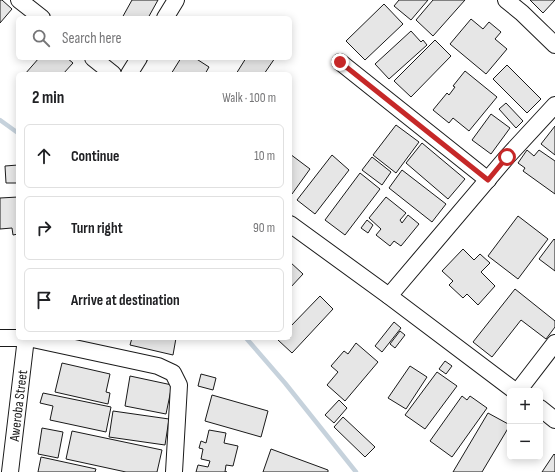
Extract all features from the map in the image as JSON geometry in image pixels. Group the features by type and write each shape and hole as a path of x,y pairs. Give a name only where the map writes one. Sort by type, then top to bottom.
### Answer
{"street":[{"path":"166,16 176,0"},
{"path":"506,0 522,13 555,45"},
{"path":"21,1 40,16"},
{"path":"96,60 110,72"},
{"path":"130,72 138,60"},
{"path":"340,62 488,180"},
{"path":"389,296 488,180 555,105"},
{"path":"292,225 512,388"},
{"path":"0,338 16,338"},
{"name":"Aweroba Street","path":"10,472 27,340"},
{"path":"36,340 158,366 173,372 179,385 174,472"},
{"path":"518,388 555,344"},
{"path":"543,410 555,420"}],"building":[{"path":"0,0 12,9 0,23"},
{"path":"132,0 158,0 149,16 123,16"},
{"path":"399,0 428,0 411,20 394,6"},
{"path":"433,0 465,0 433,36 416,20"},
{"path":"530,0 555,0 543,13"},
{"path":"384,4 403,24 365,60 346,41"},
{"path":"471,19 483,29 489,22 501,32 495,39 507,49 486,74 450,44"},
{"path":"411,31 421,42 423,40 427,45 389,79 375,64"},
{"path":"435,40 451,56 411,97 394,81"},
{"path":"37,60 69,60 73,63 65,72 27,72"},
{"path":"180,60 198,60 209,67 206,72 172,72"},
{"path":"245,60 274,60 265,72 237,72"},
{"path":"507,65 541,99 527,113 493,79"},
{"path":"465,71 497,97 469,131 453,118 449,123 433,110 447,93 449,95 455,87 453,86"},
{"path":"506,103 523,121 516,128 499,109"},
{"path":"491,114 510,128 491,154 472,140"},
{"path":"396,125 419,142 396,173 373,155"},
{"path":"555,126 555,155 541,144"},
{"path":"422,143 465,179 448,199 406,163"},
{"path":"527,150 534,156 539,150 555,161 555,194 523,171 525,168 518,163"},
{"path":"332,155 349,170 315,214 297,200"},
{"path":"292,156 310,169 292,194"},
{"path":"372,157 391,172 382,185 362,170"},
{"path":"16,165 16,183 6,183 5,166"},
{"path":"402,170 446,204 432,222 389,188"},
{"path":"360,173 380,189 345,235 325,220"},
{"path":"16,197 16,234 13,235 12,228 0,229 0,198"},
{"path":"386,197 406,213 400,220 402,223 408,215 419,224 401,246 394,241 390,246 376,235 381,229 369,218"},
{"path":"518,216 548,239 518,279 488,256"},
{"path":"367,220 373,225 368,233 361,228"},
{"path":"554,239 555,240 555,271 539,259"},
{"path":"463,249 474,260 480,254 490,263 481,272 495,286 478,305 467,294 463,298 449,285 453,281 442,271"},
{"path":"292,264 303,274 292,286"},
{"path":"515,289 555,321 555,327 546,339 521,320 492,357 473,342"},
{"path":"320,296 333,309 292,353 278,340 292,340 292,325"},
{"path":"394,322 401,328 382,352 375,346"},
{"path":"400,331 405,335 395,348 390,344"},
{"path":"131,340 176,340 173,355 130,345"},
{"path":"356,343 378,362 345,401 327,385 338,372 331,366 344,351 348,354"},
{"path":"445,361 452,366 446,374 439,369"},
{"path":"62,363 110,374 106,392 110,393 108,404 55,392"},
{"path":"410,366 427,377 406,409 388,398"},
{"path":"437,372 457,386 425,429 405,415"},
{"path":"201,374 216,378 213,390 198,386"},
{"path":"130,376 172,385 166,414 125,406"},
{"path":"43,393 111,407 106,432 50,420 53,406 40,403"},
{"path":"212,395 268,411 261,437 205,421"},
{"path":"462,396 467,400 470,396 487,408 452,457 430,441"},
{"path":"339,400 347,408 334,423 325,415"},
{"path":"113,411 169,419 165,445 109,437"},
{"path":"488,413 507,423 507,430 482,472 453,472"},
{"path":"343,417 375,447 365,457 334,427"},
{"path":"42,428 63,432 58,458 38,454"},
{"path":"209,430 226,433 224,443 238,446 233,466 226,465 225,472 196,472 198,465 208,467 210,461 201,459 203,449 199,448 201,441 206,443"},
{"path":"72,431 162,450 157,472 126,472 66,459"},
{"path":"271,449 328,470 328,472 263,472"},
{"path":"554,454 555,472 542,472"},
{"path":"41,457 96,469 95,472 38,472"}],"waterway":[{"path":"0,120 16,132"},
{"path":"248,340 285,383 356,472"}],"route":[{"path":"340,62 488,180 507,157"}]}
